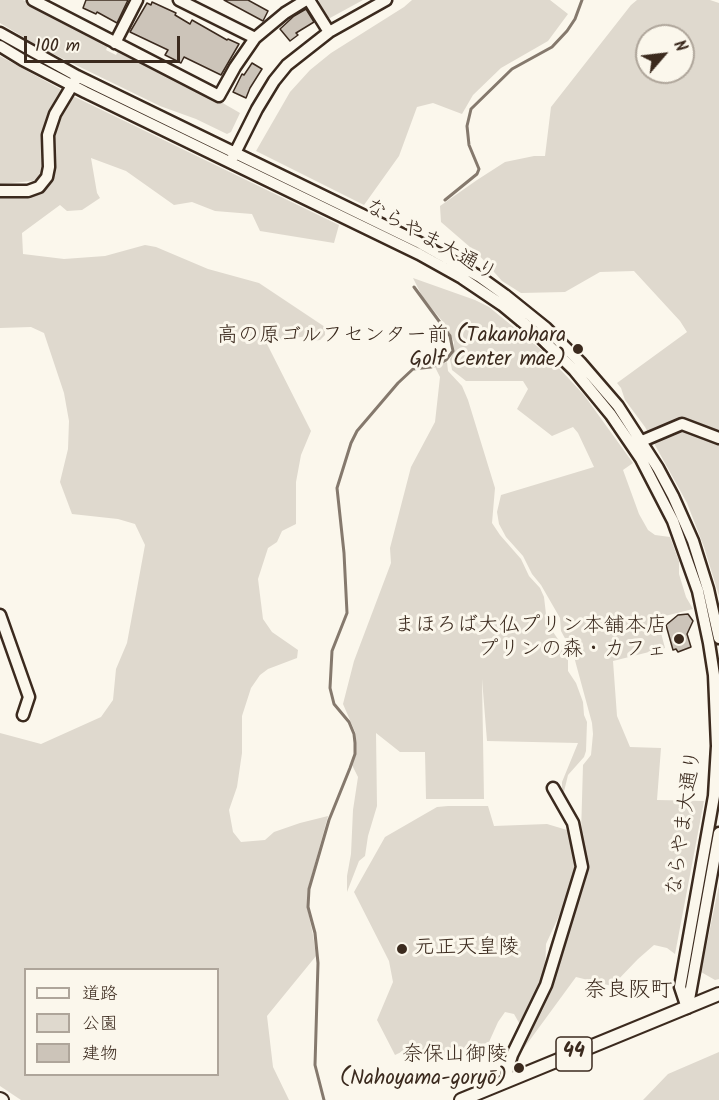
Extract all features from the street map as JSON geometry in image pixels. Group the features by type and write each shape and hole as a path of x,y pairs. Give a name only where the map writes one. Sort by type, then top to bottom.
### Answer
{"main road":[{"name":"44","path":"461,1100 719,994"}],"street":[{"path":"33,0 219,96 255,38 285,13 308,0 329,32"},
{"path":"115,44 137,0"},
{"path":"179,0 255,38"},
{"path":"233,157 257,108 274,81 298,55 329,32 386,0"},
{"name":"ならやま大通り","path":"0,33 75,81"},
{"name":"ならやま大通り","path":"0,46 22,60 75,81 450,265 505,295 546,328 580,362 618,406 642,441 673,496 689,532 708,589 719,638"},
{"path":"0,191 28,191 39,187 47,177 48,135 55,114 75,81"},
{"name":"ならやま大通り","path":"450,265 537,334 589,387 611,415 641,459 664,500 698,591 710,643 714,675 717,746 714,796 680,987 687,1008"},
{"path":"642,441 682,424 718,437"},
{"path":"0,615 29,697 23,715"},
{"path":"507,1081 512,1055 546,985 582,867 573,823 553,788"},
{"name":"ならやま大通り","path":"687,1008 719,833"}],"green space":[{"path":"0,0 23,0 108,45 106,50 116,55 118,51 221,102 240,113 231,132 227,134 196,119 160,106 43,49 0,23"},
{"path":"319,0 363,0 330,18 325,17 318,5"},
{"path":"412,0 550,0 568,14 548,41 501,68 473,95 462,114 433,103 417,107 399,156 364,205 256,151 290,92 310,70 331,53"},
{"path":"637,0 710,0 719,3 719,596 687,503 645,427 625,400 617,383 687,332 680,321 634,271 600,272 565,292 521,293 502,281 478,254 441,222 440,206 505,162 545,156 551,107"},
{"path":"0,56 62,90 62,95 42,131 45,172 39,179 33,181 0,184"},
{"path":"73,96 339,225 334,243 260,231 252,214 215,211 192,202 174,205 126,171 91,158 97,193 100,198 82,210 67,211 60,205 22,233 23,254 64,259 105,256 145,245 156,247 208,269 259,283 325,327 325,335 320,340 312,341 308,336 266,342 311,431 301,455 296,482 296,524 282,531 277,542 268,548 258,579 263,619 272,632 298,650 297,658 268,669 260,675 251,688 242,716 242,753 237,787 229,810 233,832 241,842 265,840 274,832 328,816 308,889 307,907 316,956 267,1016 273,1067 289,1100 21,1100 0,1086 0,733 41,744 101,717 113,700 116,669 127,643 145,545 135,524 118,519 72,514 60,482 68,449 69,421 64,393 44,333 31,327 0,328 0,194 45,188 50,184 55,173 51,136 54,125"},
{"path":"413,278 489,307 544,352 584,395 633,463 623,470 639,514 648,530 655,535 670,537 679,561 679,574 686,597 693,609 657,618 665,648 613,661 617,716 630,747 661,748 657,800 704,801 675,954 667,948 654,945 612,986 576,977 513,1063 549,961 549,948 553,937 565,919 586,864 581,834 583,765 591,755 593,734 573,653 561,631 560,618 523,556 506,537 499,524 497,512 501,495 594,467 573,427 552,436 517,409 528,389 523,381 466,381 452,370 450,359 454,351 454,342 444,323 423,298"},
{"path":"447,362 448,371 462,386 468,400 495,488 492,523 521,559 529,576 540,588 544,597 547,623 568,654 568,671 576,683 587,722 586,751 584,757 568,775 562,800 562,782 578,743 487,741 482,679 484,799 426,799 425,752 400,752 376,733 377,806 365,856 359,861 347,892 353,810 358,777 352,765 356,754 356,734 343,704 354,661 391,563 390,548 411,467 435,422 440,377 435,367"},
{"path":"488,806 494,826 547,824 567,830 574,835 580,854 570,892 546,944 545,977 522,1028 514,1014 505,1012 489,1042 461,1053 430,1057 414,1046 395,1055 377,1020 393,982 389,961 354,892 385,837 437,807"},
{"path":"719,885 719,979 715,980 701,972"},
{"path":"719,1052 719,1100 643,1100 668,1074"}],"building":[{"path":"86,0 128,0 117,23 97,12 96,14 83,8"},
{"path":"224,0 248,0 268,11 263,21"},
{"path":"152,2 176,13 175,15 190,24 192,20 227,40 239,44 221,75 184,57 181,63 165,55 168,50 130,32 147,3 151,5"},
{"path":"306,9 314,22 296,33 298,35 290,41 280,29"},
{"path":"252,63 262,69 246,98 233,92 242,74 244,75"},
{"name":"まほろば大仏プリン本舗本店 プリンの森・カフェ","path":"688,614 693,621 687,634 691,647 678,652 676,649 673,650 666,625 678,615"}],"waterway":[{"path":"445,200 477,174 479,169 469,145 467,126 471,109 512,69 552,47 575,19 582,0"},
{"path":"324,1100 315,1065 318,963 315,933 308,907 309,889 329,820 355,754 354,734 349,722 334,704 330,688 332,651 347,613 337,488 357,431 413,369 431,367 441,363 453,351 450,336 414,287"}],"place":[{"name":"高の原ゴルフセンター前 (Takanohara Golf Center mae)","path":"578,349"},
{"name":"まほろば大仏プリン本舗本店 プリンの森・カフェ","path":"679,639"},
{"name":"元正天皇陵","path":"402,949"},
{"name":"奈保山御陵 (Nahoyama-goryō)","path":"519,1068"}],"district":[{"name":"奈良阪町","path":"628,992"}]}
